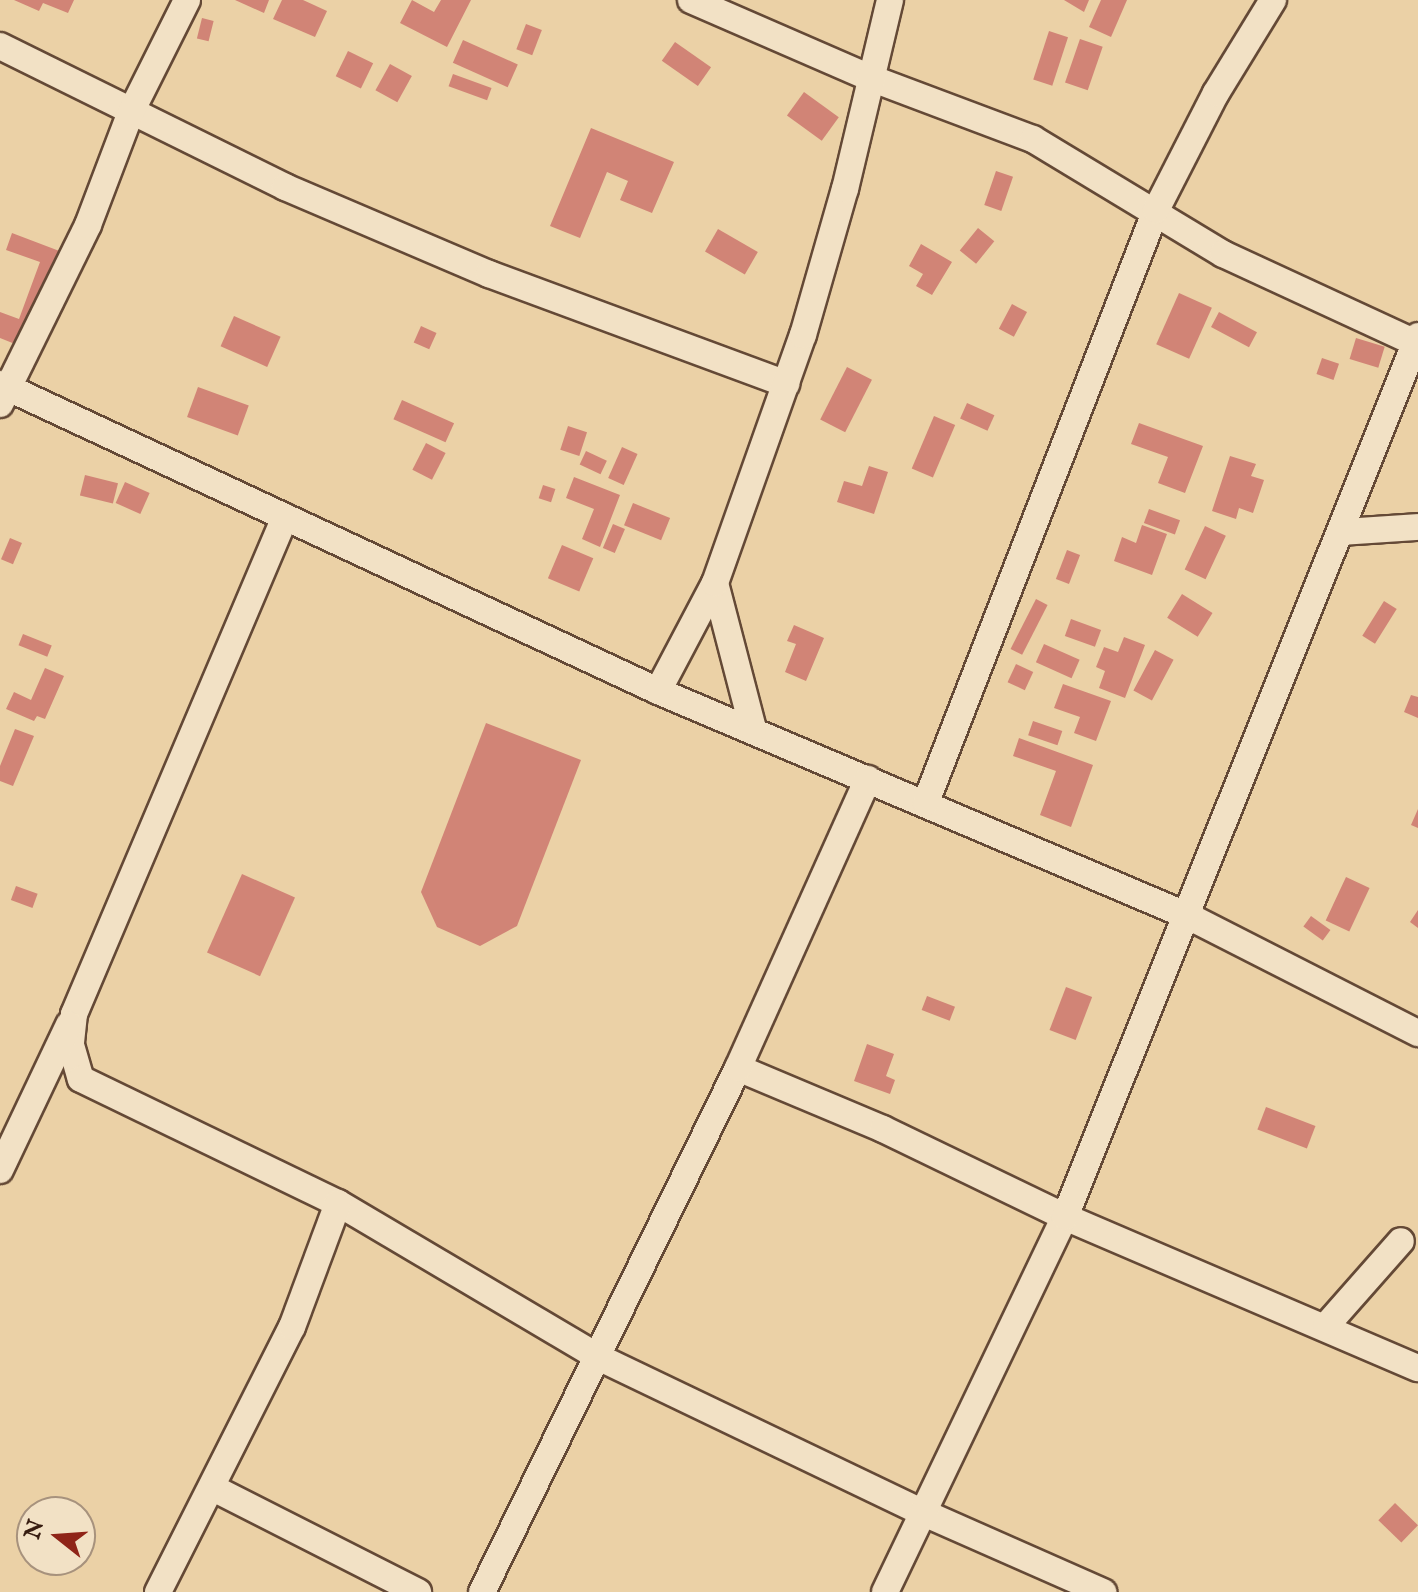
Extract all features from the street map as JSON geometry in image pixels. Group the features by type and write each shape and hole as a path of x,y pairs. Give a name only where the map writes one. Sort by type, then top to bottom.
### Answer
{"street":[{"path":"187,0 131,112 88,225 3,392 285,517 658,691 926,802 1188,916 1418,1033"},
{"path":"691,0 873,79 1008,127 1156,210 1223,254 1417,340 1409,386 1342,532 1065,1217 885,1592"},
{"path":"658,691 715,583 786,384 824,270 890,0"},
{"path":"926,802 1156,210 1216,93 1273,0"},
{"path":"0,46 285,187 489,274 786,384"},
{"path":"0,1170 74,1014 285,517"},
{"path":"1342,532 1418,527"},
{"path":"715,583 753,729"},
{"path":"482,1592 600,1358 738,1068 868,779"},
{"path":"74,1014 72,1054 86,1083"},
{"path":"738,1068 883,1129 1065,1217 1326,1326 1418,1368"},
{"path":"28,1106 63,1087 86,1083 338,1203 600,1358 924,1513 1103,1592"},
{"path":"158,1592 292,1327 338,1203"},
{"path":"1326,1326 1401,1241"},
{"path":"213,1488 418,1592"}],"building":[{"path":"14,0 74,0 68,13 43,3 39,11"},
{"path":"235,0 269,0 264,13"},
{"path":"282,0 303,0 327,11 315,37 273,19"},
{"path":"412,0 434,12 441,0 471,0 447,47 400,23"},
{"path":"1064,0 1089,0 1084,12"},
{"path":"1101,0 1127,0 1111,37 1089,27"},
{"path":"202,18 214,21 209,41 197,38"},
{"path":"526,24 542,30 532,55 516,49"},
{"path":"1049,31 1068,37 1052,86 1033,80"},
{"path":"1080,39 1103,47 1088,90 1065,82"},
{"path":"463,40 518,64 508,87 453,63"},
{"path":"675,42 711,67 698,86 662,61"},
{"path":"348,51 373,63 361,88 336,76"},
{"path":"390,64 412,76 397,102 375,90"},
{"path":"453,74 492,88 487,100 449,86"},
{"path":"804,92 839,117 822,141 787,115"},
{"path":"591,128 674,162 652,213 620,200 628,181 607,172 580,238 550,226"},
{"path":"996,171 1013,177 1001,211 984,205"},
{"path":"978,228 994,241 976,264 960,251"},
{"path":"718,229 758,252 745,275 705,252"},
{"path":"12,233 62,252 25,348 0,338 0,312 19,319 40,262 6,250"},
{"path":"921,244 952,262 932,295 916,286 923,274 909,266"},
{"path":"1179,293 1212,308 1189,359 1156,344"},
{"path":"1012,304 1027,312 1014,337 999,329"},
{"path":"1219,312 1257,332 1249,347 1211,327"},
{"path":"234,316 281,337 267,367 221,346"},
{"path":"421,326 437,333 429,349 414,342"},
{"path":"1356,338 1385,347 1378,368 1350,359"},
{"path":"1322,358 1339,364 1333,380 1316,374"},
{"path":"847,367 872,380 845,432 820,420"},
{"path":"198,387 249,405 238,436 187,417"},
{"path":"402,400 454,423 446,442 393,419"},
{"path":"967,403 994,415 987,431 960,419"},
{"path":"934,416 955,425 933,477 912,468"},
{"path":"1139,423 1203,446 1185,493 1158,483 1168,457 1131,444"},
{"path":"568,426 587,432 579,456 560,450"},
{"path":"426,443 446,453 432,480 412,470"},
{"path":"622,447 638,454 624,485 608,478"},
{"path":"586,451 607,461 601,474 580,465"},
{"path":"1230,456 1256,464 1251,476 1264,480 1253,513 1239,508 1236,519 1212,511"},
{"path":"869,466 888,472 874,514 837,502 844,481 862,486"},
{"path":"85,475 118,483 113,504 80,495"},
{"path":"574,477 620,495 600,547 582,539 594,509 566,498"},
{"path":"125,482 150,493 140,514 116,503"},
{"path":"543,485 555,489 551,502 539,498"},
{"path":"633,503 670,518 661,540 624,525"},
{"path":"1149,509 1180,520 1175,534 1144,523"},
{"path":"613,524 625,529 615,553 603,548"},
{"path":"1142,525 1167,534 1152,575 1114,561 1122,537 1136,543"},
{"path":"1205,526 1226,536 1206,579 1185,570"},
{"path":"10,538 22,543 13,564 1,559"},
{"path":"562,545 593,558 579,591 548,578"},
{"path":"1067,550 1080,555 1069,584 1056,579"},
{"path":"1182,594 1213,613 1198,637 1167,618"},
{"path":"1036,599 1048,605 1022,655 1011,649"},
{"path":"1384,601 1397,609 1375,644 1362,636"},
{"path":"1071,619 1101,630 1095,647 1065,636"},
{"path":"794,625 824,638 806,681 785,672 796,644 787,641"},
{"path":"23,634 52,646 47,657 19,645"},
{"path":"1124,637 1145,645 1125,698 1099,688 1105,671 1096,667 1104,647 1118,652"},
{"path":"1044,644 1080,660 1071,678 1036,662"},
{"path":"1155,650 1174,660 1152,700 1133,691"},
{"path":"1016,664 1033,672 1025,690 1008,682"},
{"path":"45,668 64,676 45,719 37,716 34,721 6,709 14,692 31,700"},
{"path":"1063,684 1111,701 1096,741 1074,733 1080,717 1054,708"},
{"path":"1411,695 1418,697 1418,718 1404,712"},
{"path":"1033,721 1062,731 1057,745 1028,735"},
{"path":"486,723 581,760 517,926 480,946 437,927 421,892"},
{"path":"15,729 34,736 13,786 0,781 0,766"},
{"path":"1019,738 1093,765 1071,827 1040,815 1056,771 1013,756"},
{"path":"1418,809 1418,828 1411,825"},
{"path":"242,874 295,898 260,976 207,953"},
{"path":"1346,877 1370,888 1349,931 1326,921"},
{"path":"16,886 38,894 32,908 11,900"},
{"path":"1418,910 1418,928 1410,922"},
{"path":"1311,916 1330,930 1323,941 1303,927"},
{"path":"1066,987 1092,997 1076,1040 1050,1030"},
{"path":"927,996 955,1007 950,1021 922,1010"},
{"path":"867,1044 894,1054 886,1076 895,1080 890,1094 854,1081"},
{"path":"1266,1107 1315,1126 1307,1148 1257,1129"},
{"path":"1395,1503 1418,1525 1401,1542 1378,1520"}]}
